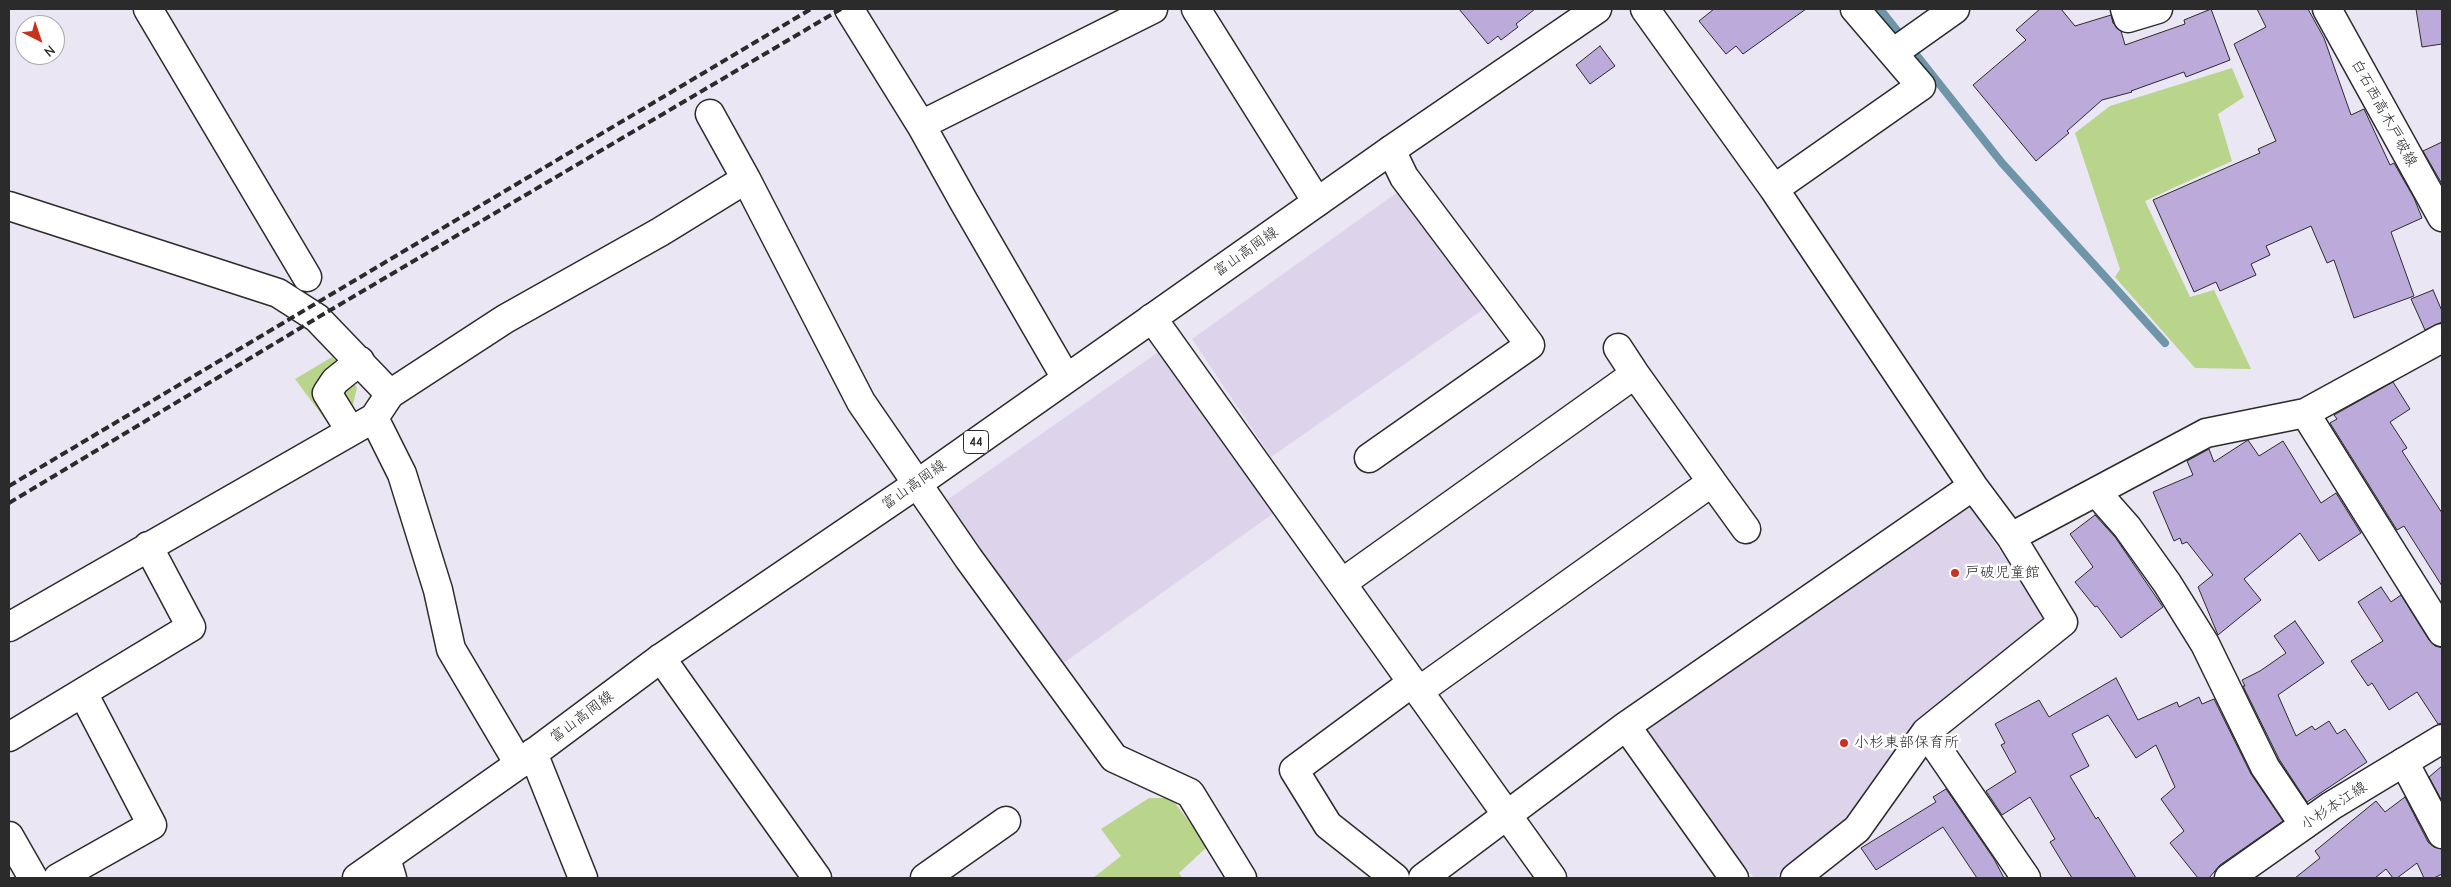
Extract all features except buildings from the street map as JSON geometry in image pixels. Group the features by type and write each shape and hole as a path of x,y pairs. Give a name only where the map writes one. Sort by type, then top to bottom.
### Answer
{"street":[{"path":"148,9 307,277"},
{"path":"849,9 921,124 968,211 1066,378"},
{"path":"921,124 1153,9"},
{"path":"1196,9 1317,202"},
{"path":"1645,9 1774,189 1973,486 2011,537 2063,622 1926,732 1857,829 1796,878"},
{"path":"1774,189 1921,86 1855,9"},
{"path":"1893,52 1955,9"},
{"path":"2126,9 2128,18 2158,9"},
{"name":"白石西高木戸破線","path":"2327,9 2440,210"},
{"name":"富山高岡線","path":"357,878 389,868 526,759 661,658 917,484 1585,12"},
{"path":"710,114 746,179 861,402 969,559 1114,758 1190,793 1242,878"},
{"path":"1369,458 1530,345 1404,177 1391,150"},
{"path":"9,627 350,430 374,418 390,394 505,319 660,232 746,179"},
{"path":"11,210 278,294 317,318 390,394"},
{"path":"1152,318 1416,686 1505,815 1552,878"},
{"path":"2011,537 2097,493 2206,433 2304,413 2442,338"},
{"path":"1618,348 1746,528"},
{"path":"350,430 327,393 329,387 360,362"},
{"path":"1342,583 1635,374"},
{"path":"2304,413 2442,632"},
{"path":"374,418 402,474 438,590 451,648 526,759 583,878"},
{"path":"1394,878 1328,825 1294,770 1712,482"},
{"path":"1423,878 1626,726 1973,486"},
{"path":"2097,493 2127,527 2167,583 2205,644 2265,767 2304,825"},
{"path":"9,737 191,627 148,546"},
{"path":"661,658 816,878"},
{"path":"58,878 152,825 82,692"},
{"path":"1626,726 1734,878"},
{"path":"1926,732 2026,878"},
{"name":"小杉本江線","path":"2229,878 2304,825 2442,739"},
{"path":"2404,762 2442,834"},
{"path":"925,878 1006,821"},
{"path":"9,836 33,878"}],"shaded area":[{"path":"1402,189 1488,306 1271,457 1192,339"},
{"path":"1164,348 1274,513 1058,667 940,505"},
{"path":"1967,501 2042,613 2044,630 1919,718 1850,826 1774,878 1754,878 1647,738 1646,728"}],"green space":[{"path":"2232,68 2244,97 2218,114 2232,161 2145,201 2190,297 2214,290 2251,369 2195,368 2115,277 2120,269 2075,133 2110,106"},
{"path":"332,357 347,372 357,388 352,409 343,419 330,426 295,379"},
{"path":"1149,798 1171,798 1208,846 1179,873 1182,878 1093,878 1121,856 1101,829"}],"waterway":[{"path":"1880,9 2002,163 2165,343"}],"railway":[{"path":"9,486 811,9"},
{"path":"9,503 317,318 841,9"}],"place":[{"name":"戸破児童館","path":"1955,573"},
{"name":"小杉東部保育所","path":"1844,743"}]}
